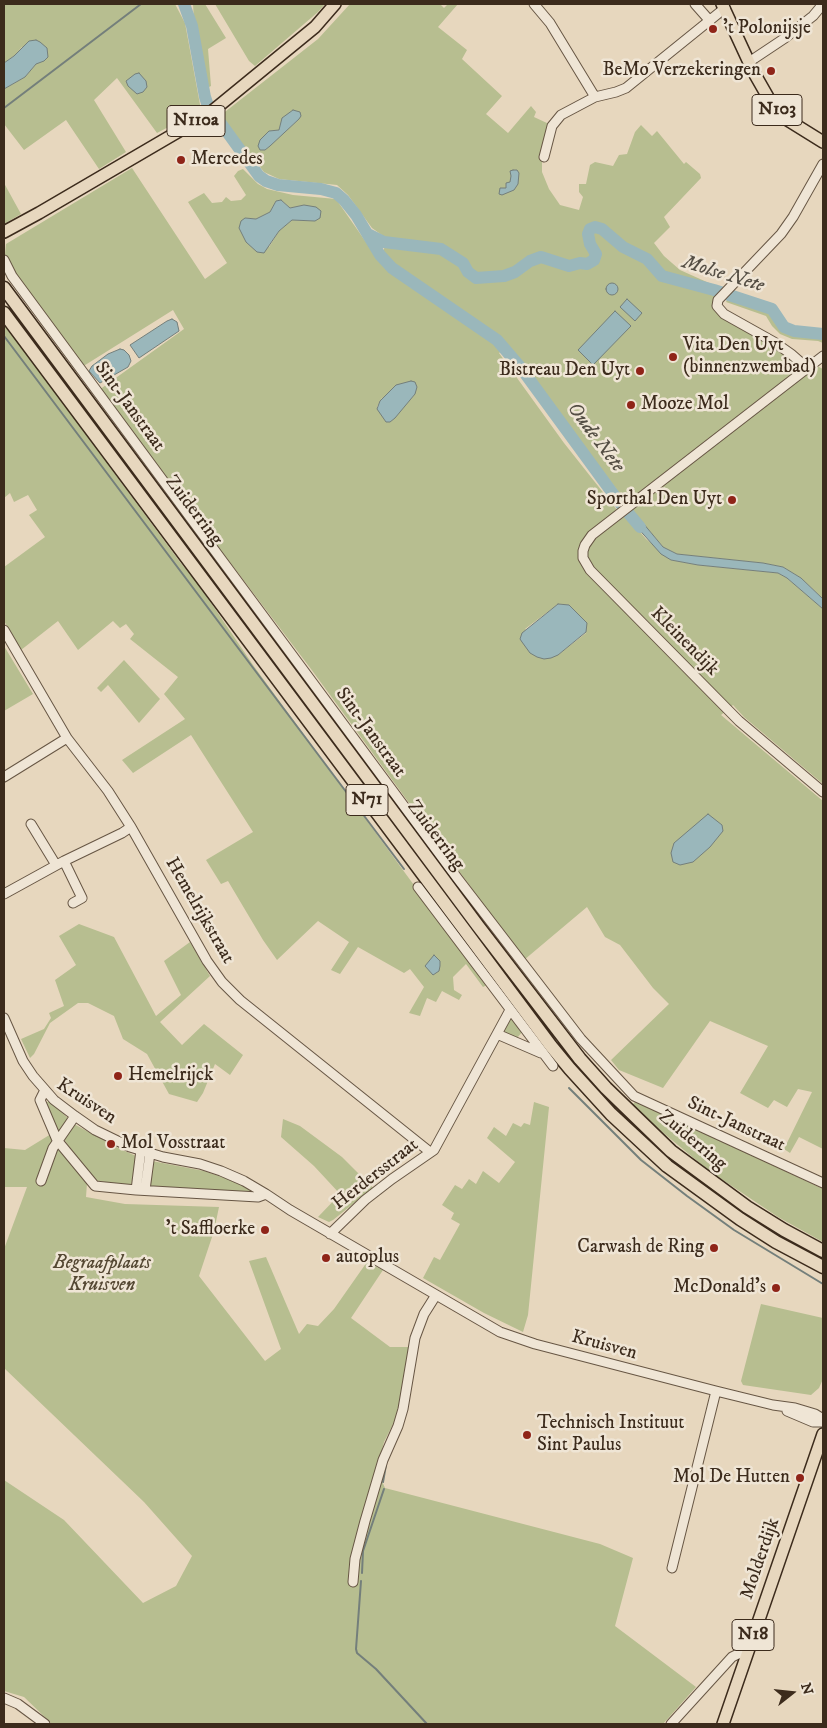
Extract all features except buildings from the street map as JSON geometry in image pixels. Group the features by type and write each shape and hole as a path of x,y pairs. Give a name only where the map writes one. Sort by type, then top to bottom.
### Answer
{"highway":[{"name":"Zuiderring","path":"4,288 478,926 580,1060 671,1151 748,1207 784,1230 823,1251"},
{"name":"Zuiderring","path":"4,312 570,1069 611,1114 667,1166 776,1242 823,1267"}],"main road":[{"name":"N110a","path":"4,232 210,112 309,32 326,16 335,4"},
{"name":"N103","path":"724,6 763,91 773,106 786,119 823,142"},
{"name":"N110a","path":"4,239 28,225 39,213"},
{"name":"Molderdijk","path":"723,1724 823,1435"}],"street":[{"path":"534,4 550,23 594,97"},
{"path":"695,4 710,21"},
{"path":"544,157 552,126 561,115 594,97 626,88 710,21 724,6"},
{"path":"749,62 785,38 813,16 820,7"},
{"path":"807,368 779,346 724,314 717,306 718,300 781,234 793,217 823,164"},
{"name":"Sint-Janstraat","path":"4,260 12,276 201,532 580,1039 634,1096 823,1183"},
{"name":"Kleinendijk","path":"821,359 592,535 585,545 583,558 585,565 739,721 823,792"},
{"name":"Hemelrijkstraat","path":"4,630 67,738 108,791 131,827 222,982 240,1000 430,1152"},
{"path":"4,777 67,738"},
{"path":"31,824 60,863 82,898 73,903"},
{"path":"4,894 131,827"},
{"path":"418,887 553,1066"},
{"name":"Herdersstraat","path":"330,1234 365,1200 430,1152 436,1145 510,1010"},
{"path":"4,1018 23,1061 45,1090"},
{"path":"497,1034 542,1052"},
{"name":"Kruisven","path":"266,1194 258,1197 95,1186 58,1140 40,1100 45,1090 74,1116 110,1138 145,1152 200,1164 221,1171 266,1194 330,1234 500,1332 523,1341 716,1391 773,1405 795,1408 815,1414 823,1420"},
{"path":"41,1182 58,1140 74,1116"},
{"path":"141,1190 145,1152"},
{"path":"353,1582 355,1560 383,1460 401,1418 415,1338 424,1314 436,1295"},
{"path":"672,1568 716,1391"},
{"path":"671,1724 732,1657 747,1653"},
{"path":"4,1698 18,1704 45,1724"}],"green space":[{"path":"4,4 175,4 185,23 201,110 157,133 117,78 94,100 126,152 99,169 66,120 24,150 4,124 4,89 25,77 36,64 22,47 4,63"},
{"path":"193,4 205,4 226,38 208,49 211,86 207,88 194,20"},
{"path":"215,4 325,4 255,66 249,61"},
{"path":"350,4 440,4 444,8 448,4 458,4 438,27 467,50 462,59 502,96 486,114 508,133 531,106 536,112 534,117 549,124 542,157 542,172 549,189 560,205 579,210 583,197 579,192 579,184 586,184 590,165 595,162 613,166 619,155 627,154 635,132 641,125 652,136 657,131 684,164 686,162 700,174 701,178 664,217 670,227 654,243 664,256 680,270 709,283 718,294 713,300 713,308 724,317 762,338 802,366 817,366 823,369 823,599 801,578 783,567 763,563 677,554 663,547 633,511 507,344 480,323 410,278 383,255 386,238 372,228 348,195 337,185 279,179 264,172 221,115 318,39","holes":["293,110 299,119 265,150 269,131 279,130 281,123"]},
{"path":"132,168 205,279 227,263 188,202 204,193 212,203 222,202 226,197 231,201 241,200 246,195 234,176 238,171 243,169 258,184 267,189 293,195 336,199 377,258 390,272 489,338 503,350 499,353 564,443 617,510 627,516 646,539 671,560 698,565 778,573 787,578 823,609 823,784 744,717 733,705 721,715 823,801 823,1149 799,1137 790,1153 784,1149 812,1092 798,1089 787,1107 774,1100 768,1108 740,1093 768,1046 710,1021 663,1088 619,1070 611,1060 669,1004 653,988 620,945 605,937 587,907 524,960 311,669 99,390 184,329 173,310 82,367 9,266 5,254 6,244","holes":["281,200 290,208 304,205 315,221 292,220 279,231 269,247 245,218 256,219 270,212 276,201","415,394 390,422 377,407 382,398","558,604 563,604 586,633 558,655 525,629"]},
{"path":"4,183 21,214 4,224"},
{"path":"730,295 772,309 785,327 794,331 823,334 823,343 792,339 780,334 766,316 726,302"},
{"path":"4,324 199,585 253,665 487,985 483,987 466,964 453,977 454,990 462,995 459,1000 442,991 436,1002 427,998 420,1016 409,1013 424,987 410,969 404,973 358,947 340,974 331,970 349,942 318,921 277,960 228,881 221,884 206,860 253,832 191,735 133,773 122,760 185,719 164,694 178,677 130,639 134,634 126,624 120,628 113,621 78,650 58,621 21,650 4,621 4,567 45,537 29,515 37,510 28,495 14,502 10,493 4,498"},
{"path":"4,646 33,694 4,711"},
{"path":"124,660 160,699 139,723 108,685 101,692 97,688"},
{"path":"79,924 114,937 156,1016 181,995 164,961 190,942 210,976 160,1022 182,1045 204,1024 243,1055 230,1075 215,1064 203,1093 197,1102 169,1094 147,1054 123,1039 114,1016 88,1003 78,1003 50,1023 30,1058 21,1039 44,1029 51,1018 49,1013 64,1006 55,980 76,965 59,936"},
{"path":"514,1019 523,1031 517,1038 503,1033 501,1029 507,1020"},
{"path":"636,1101 823,1189 823,1242 778,1217 708,1170 631,1106"},
{"path":"46,1102 51,1102 74,1124 136,1156 131,1186 93,1180 58,1131 46,1107"},
{"path":"534,1102 549,1107 528,1315 523,1332 484,1313 423,1278 434,1257 440,1260 460,1224 451,1219 454,1213 442,1205 455,1185 462,1189 469,1179 476,1184 483,1171 499,1183 515,1162 487,1138 494,1127 506,1136 513,1123 521,1127 524,1123 530,1125"},
{"path":"283,1119 300,1126 342,1157 373,1188 333,1220 329,1222 318,1217 340,1194 314,1166 281,1137"},
{"name":"Begraafplaats Kruisven","path":"51,1134 87,1183 86,1197 125,1204 219,1207 214,1231 199,1276 265,1361 281,1349 249,1261 266,1257 299,1334 307,1324 318,1326 334,1309 367,1262 383,1270 351,1318 390,1347 409,1347 397,1416 384,1442 377,1470 385,1488 600,1544 633,1558 615,1626 696,1687 663,1724 52,1724 24,1697 4,1691 4,1480 64,1520 143,1603 176,1586 192,1556 144,1502 4,1368 4,1249 27,1187 4,1187 4,1148 25,1150"},
{"path":"152,1161 204,1171 242,1184 251,1191 248,1194 149,1187"},
{"path":"761,1304 823,1318 823,1379 819,1388 811,1395 743,1385 741,1381"}],"water":[{"path":"36,40 47,48 48,57 36,64 25,77 4,89 4,63 29,41"},
{"path":"139,73 146,81 147,87 143,92 137,94 128,86 126,81"},
{"path":"293,110 300,112 301,116 299,119 265,150 260,150 258,146 260,140 269,131 279,130 282,118"},
{"path":"517,170 519,173 518,184 514,190 502,195 499,194 500,188 506,188 506,183 510,182 510,171"},
{"path":"281,200 290,208 304,205 316,207 321,211 320,218 315,221 292,220 279,231 264,253 257,252 246,242 239,228 241,221 245,218 256,219 270,212 276,201"},
{"path":"614,283 617,284 617,294 610,295 607,294 606,287 607,284"},
{"path":"627,299 642,313 635,321 620,307"},
{"path":"615,311 631,326 593,365 578,350"},
{"path":"172,319 177,322 179,331 139,358 130,345"},
{"path":"120,349 129,355 131,361 128,367 100,383 89,371 92,366 108,354"},
{"path":"411,381 415,382 417,387 415,394 395,418 390,422 386,422 377,409 380,401 396,385"},
{"path":"633,511 663,547 677,554 763,563 783,567 801,578 823,599 823,609 787,578 778,573 698,565 671,560 661,554 627,516"},
{"path":"558,604 569,605 587,623 586,632 558,655 544,659 537,657 530,653 520,639 522,633"},
{"path":"708,814 722,825 723,831 710,847 693,862 680,865 673,862 671,853 674,843"},
{"path":"434,955 440,961 440,966 439,971 433,975 425,966"}],"waterway":[{"path":"4,108 141,4"},
{"name":"Molse Nete","path":"184,4 192,26 208,106"},
{"name":"Oude Nete","path":"217,118 259,176 266,181 278,185 321,189 336,193 356,215 380,255 392,268 497,340 521,368 619,502 640,527"},
{"name":"Molse Nete","path":"368,234 384,242 441,249 463,263 468,272 476,278 504,276 541,257 569,266 580,263 587,264 594,260 596,254 590,244 588,234 590,229 595,227 602,229 623,247 647,259 662,276 714,290 772,309 784,327 794,331 823,334"},
{"path":"4,336 404,869"},
{"path":"569,1088 641,1160 687,1196 734,1230 823,1284"},
{"path":"383,1482 386,1465"},
{"path":"362,1573 363,1551 384,1489"},
{"path":"361,1581 357,1653 376,1669 427,1724"}],"place":[{"name":"'t Polonijsje","path":"713,29"},
{"name":"BeMo Verzekeringen","path":"771,71"},
{"name":"Mercedes","path":"181,160"},
{"name":"Vita Den Uyt (binnenzwembad)","path":"673,357"},
{"name":"Bistreau Den Uyt","path":"640,371"},
{"name":"Mooze Mol","path":"631,405"},
{"name":"Sporthal Den Uyt","path":"732,500"},
{"name":"Hemelrijck","path":"118,1076"},
{"name":"Mol Vosstraat","path":"111,1144"},
{"name":"'t Saffloerke","path":"265,1230"},
{"name":"Carwash de Ring","path":"714,1248"},
{"name":"autoplus","path":"326,1258"},
{"name":"McDonald's","path":"776,1288"},
{"name":"Technisch Instituut Sint Paulus","path":"527,1435"},
{"name":"Mol De Hutten","path":"800,1478"}]}
